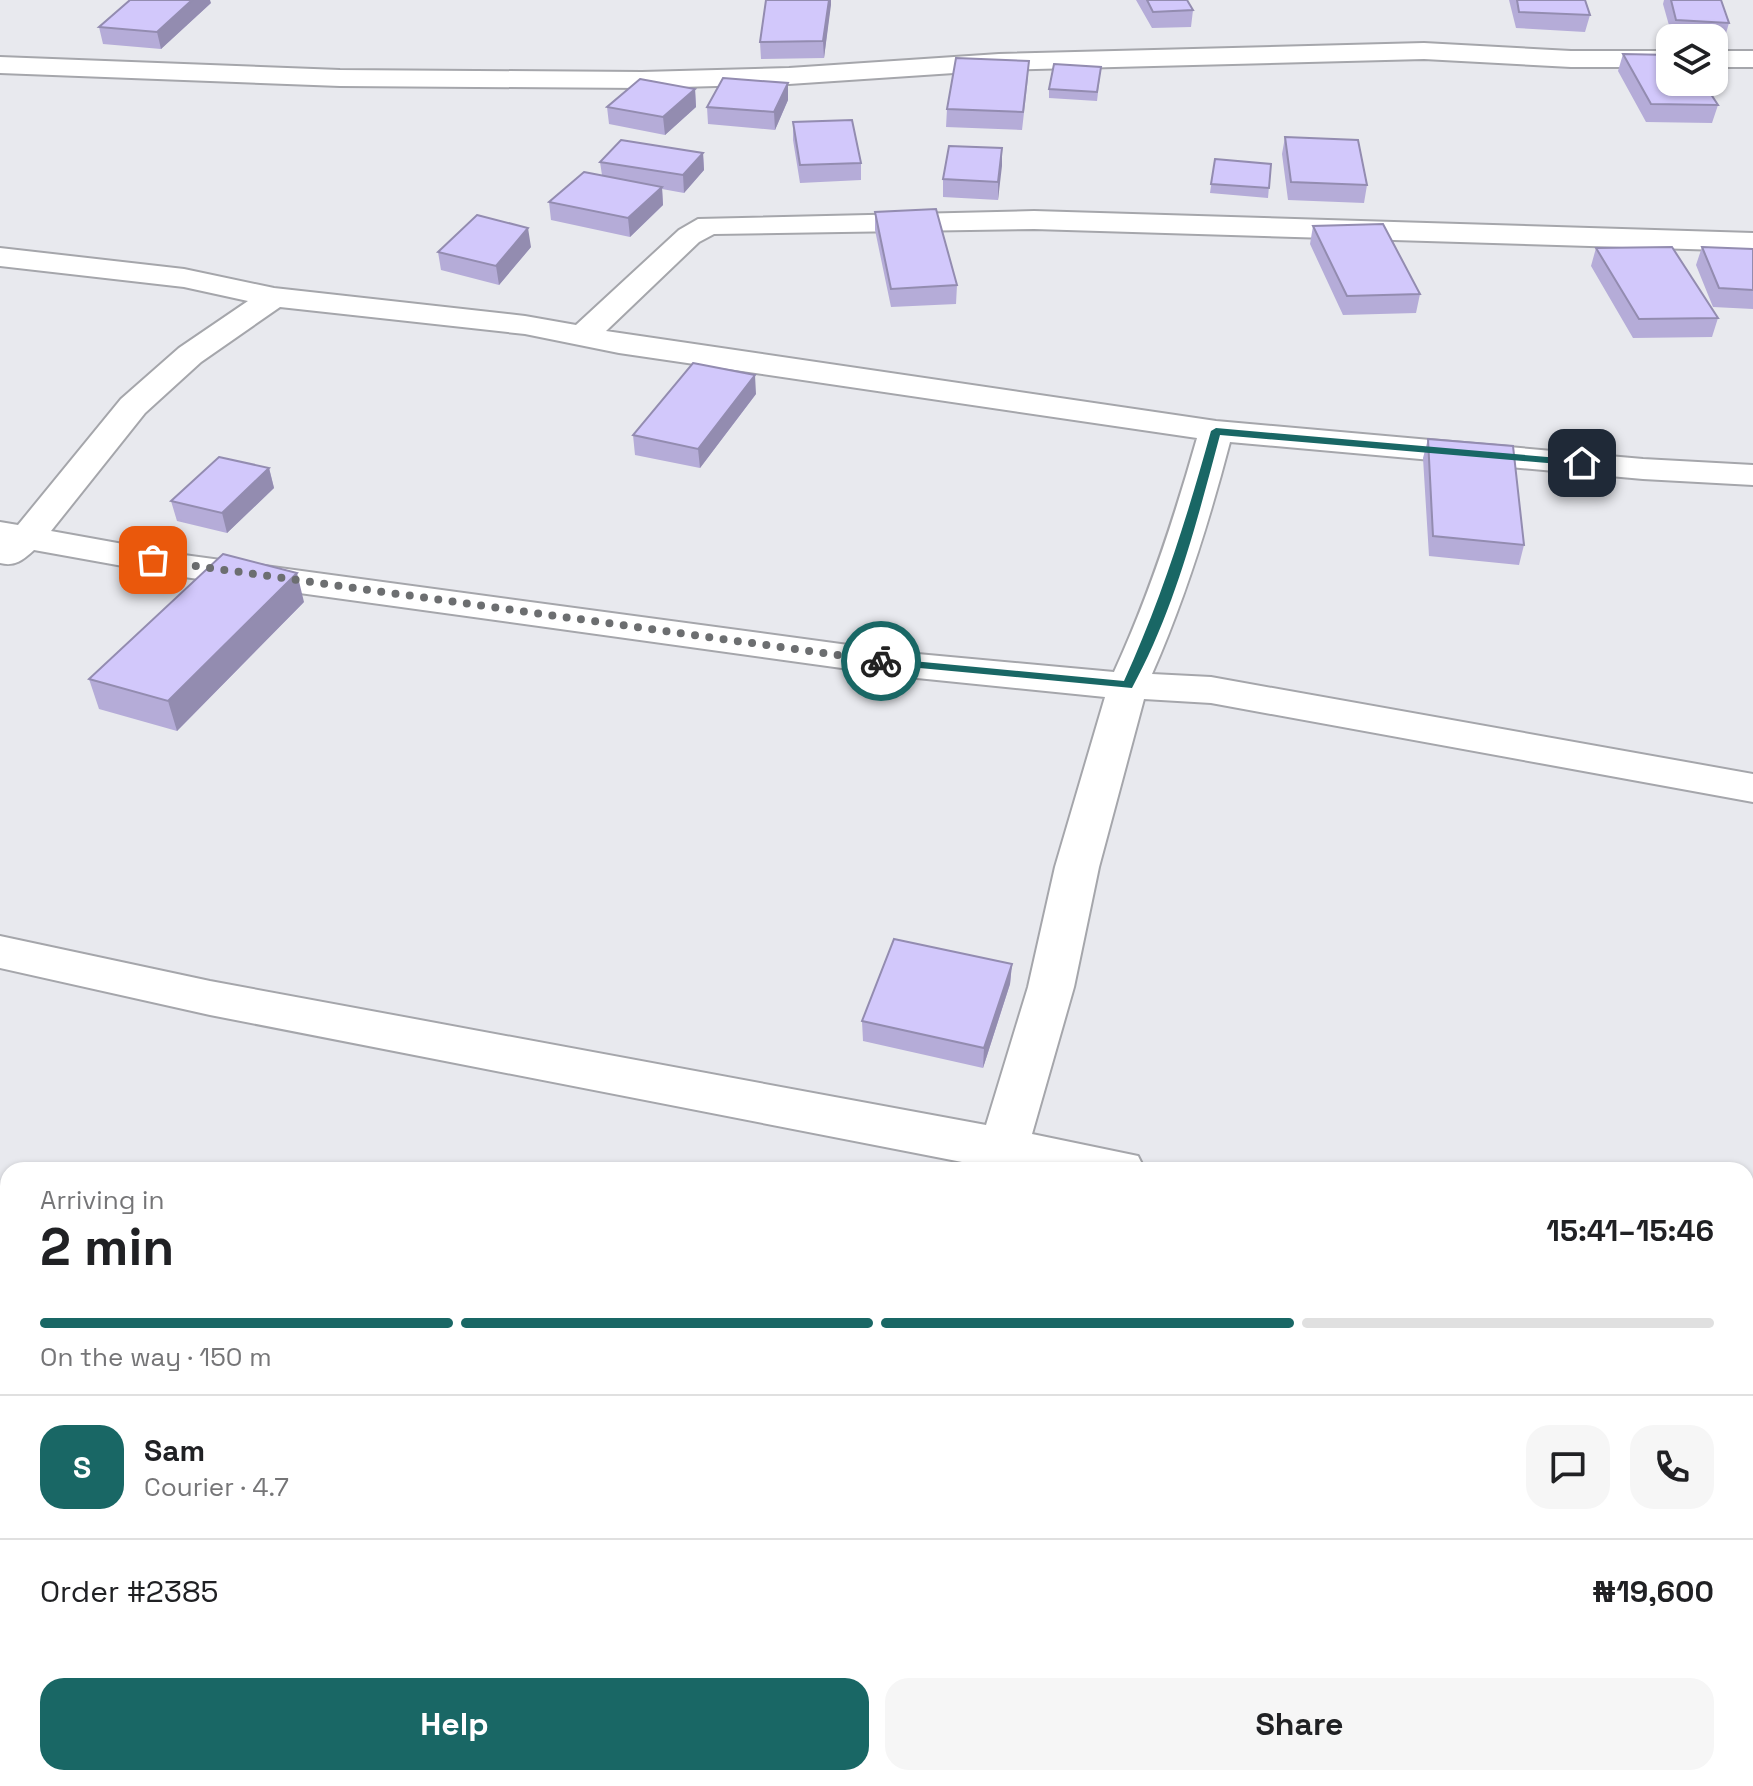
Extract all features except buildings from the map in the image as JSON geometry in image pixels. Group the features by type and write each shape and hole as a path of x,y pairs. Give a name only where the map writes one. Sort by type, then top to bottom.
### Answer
{"street":[{"path":"0,65 340,78 642,80 789,76 999,62 1424,51 1571,59 1656,59"},
{"path":"1728,59 1753,59"},
{"path":"583,336 689,236 708,225 1034,220 1753,242"},
{"path":"0,257 184,278 274,297 525,325 1216,431 1643,469 1753,475"},
{"path":"9,544 133,406 190,355 274,297"},
{"path":"1003,1150 1051,987 1077,867 1128,685 1158,618 1187,537 1216,431"},
{"path":"9,544 907,665 1211,690 1753,788"},
{"path":"0,952 210,998 1073,1162"}],"way so far":[{"path":"153,560 881,661"}],"route":[{"path":"881,661 1068,682 1128,685 1158,618 1187,537 1216,431 1582,463"}]}
